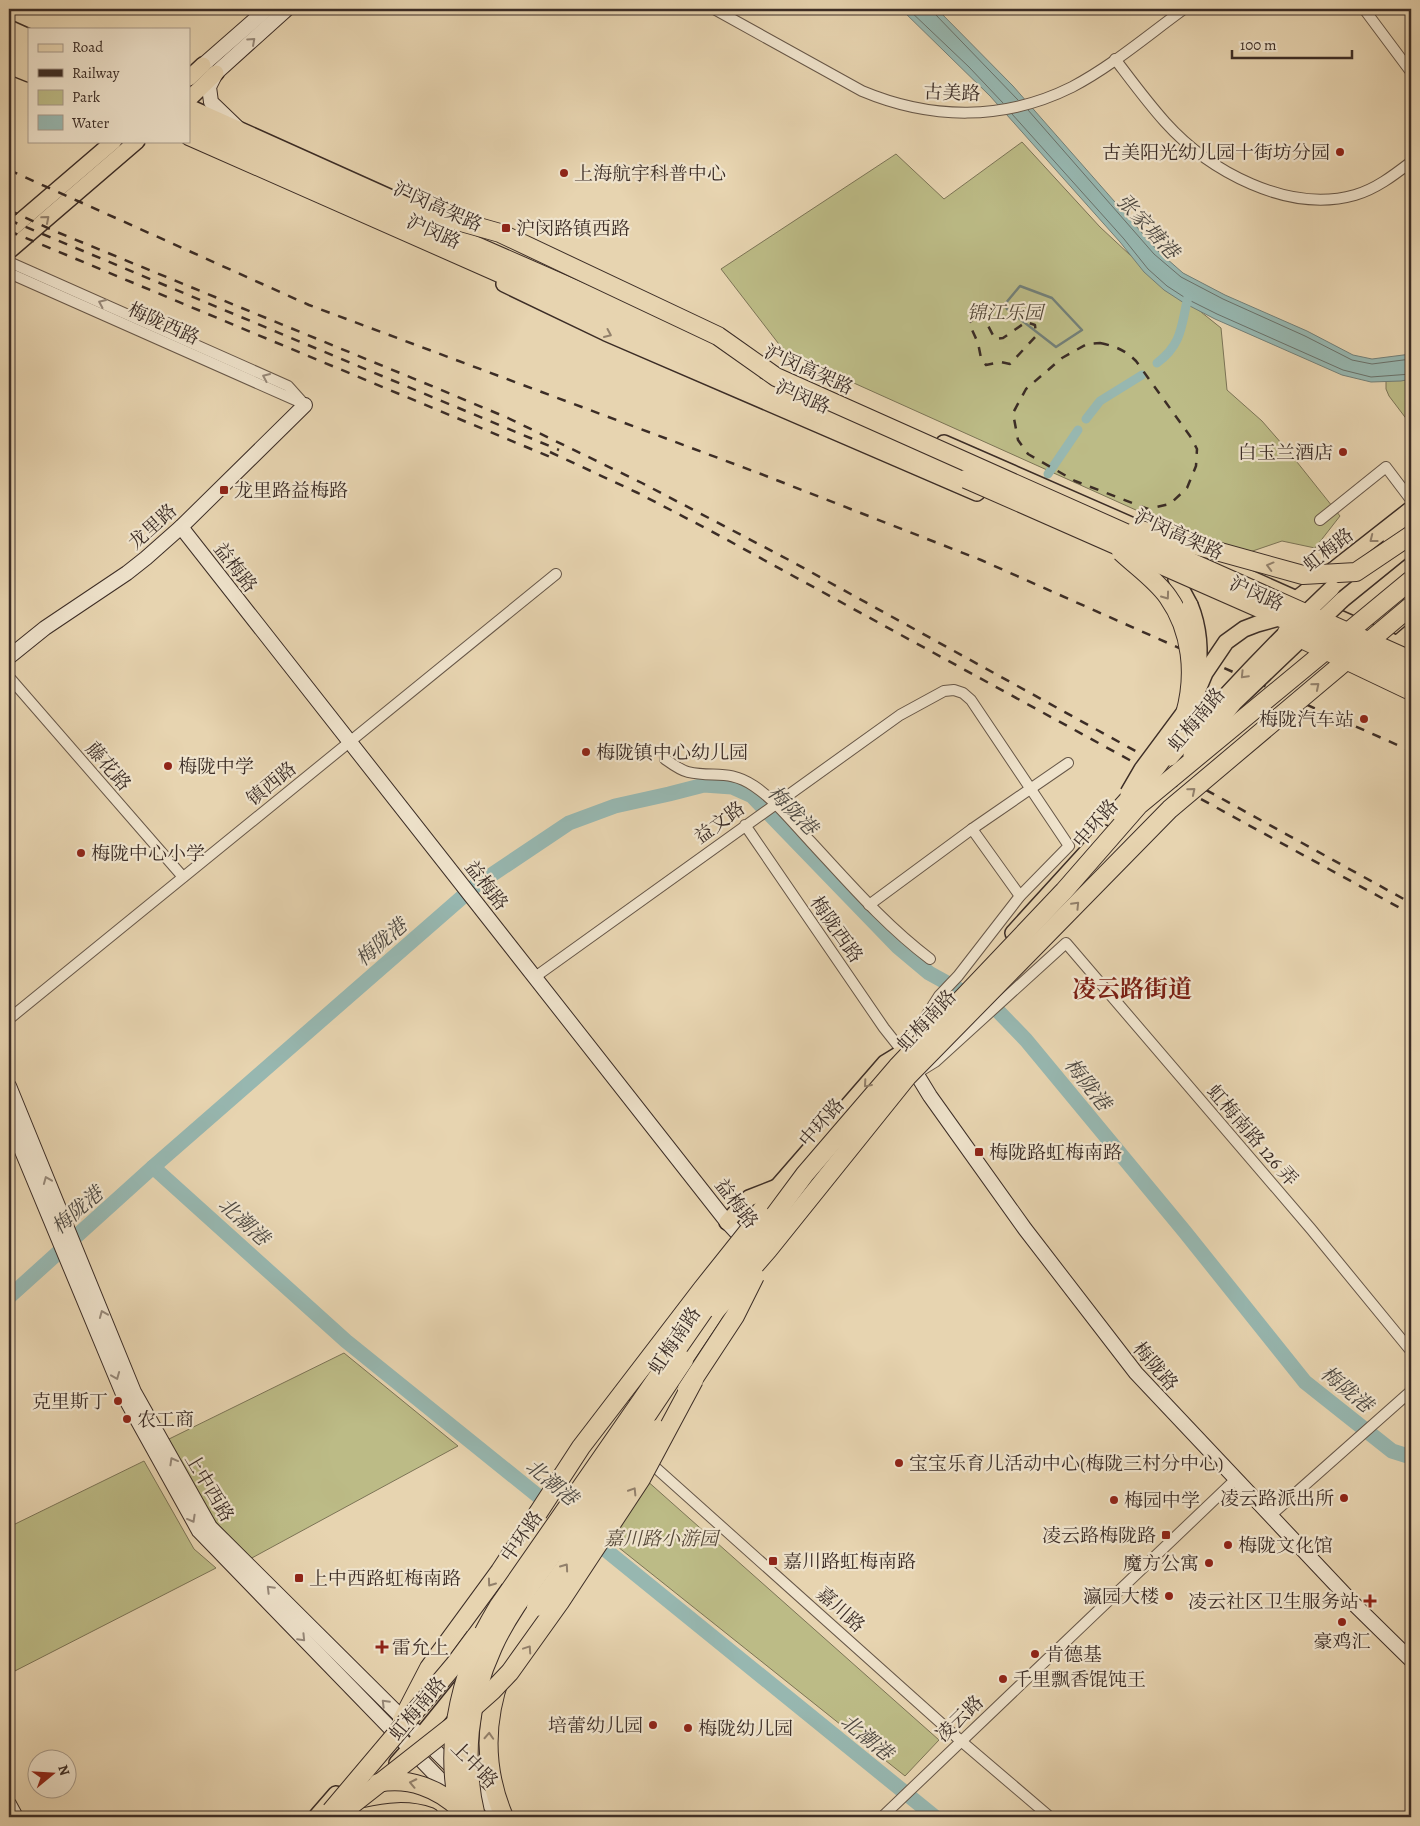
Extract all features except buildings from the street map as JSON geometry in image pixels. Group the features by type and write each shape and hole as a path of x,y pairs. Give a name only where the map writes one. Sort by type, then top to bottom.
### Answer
{"highway":[{"path":"9,41 28,50"},
{"path":"9,56 28,65"},
{"name":"沪闵高架路","path":"190,120 776,377 1075,519"},
{"name":"沪闵高架路","path":"190,136 1075,519 1409,660"},
{"path":"415,209 500,232 718,336 776,377"},
{"path":"1075,519 1302,575 1356,572 1411,536"},
{"path":"1064,891 1109,822 1160,761 1180,731 1190,694 1192,676 1189,646 1181,619 1169,598 1159,586 1117,549 1075,519"},
{"path":"1117,549 1201,592 1411,691"},
{"name":"中环路","path":"461,1817 456,1799 453,1765 456,1712 479,1643 498,1607 707,1306 805,1174 896,1067 1064,891 1139,805 1411,580"},
{"name":"中环路","path":"476,1817 470,1789 469,1734 472,1708 493,1646 518,1605 549,1562 755,1251 908,1077 1163,816 1411,606"},
{"path":"397,1726 429,1668 500,1571 545,1521 581,1447 755,1221 805,1174"},
{"path":"503,1817 492,1787 489,1743 490,1716 495,1691 505,1664 523,1626 566,1566 658,1428 694,1380 735,1316 755,1251"},
{"path":"331,1816 456,1722 492,1691 510,1672 524,1655 576,1579 641,1478 694,1380"},
{"path":"331,1816 449,1671 498,1607"},
{"path":"475,1671 523,1626"},
{"path":"331,1816 345,1798 358,1789 388,1781 403,1781 430,1788 443,1795 468,1817"},
{"path":"365,1817 384,1813 406,1812 430,1817"}],"main road":[{"path":"9,28 28,37"},
{"path":"190,77 202,65"},
{"path":"9,66 28,74"},
{"path":"190,98 216,73"},
{"name":"沪闵路","path":"190,107 1297,599 1409,660"},
{"path":"9,231 113,142"},
{"path":"9,251 136,142"},
{"name":"沪闵路","path":"182,142 497,280 606,333 1268,619 1411,684"},
{"name":"沪闵路","path":"1004,469 1017,492 1296,615 1409,660"},
{"name":"虹梅路","path":"1268,619 1297,599 1411,509"},
{"name":"虹梅路","path":"1278,640 1332,588 1411,524"},
{"name":"虹梅南路","path":"612,1431 633,1413 662,1366 700,1313 755,1251 845,1157 914,1069 962,1012 1143,812 1235,702 1342,600 1411,544"},
{"path":"1176,579 1190,605 1198,630 1200,645 1194,699"},
{"path":"1120,815 1130,788 1194,699 1205,672 1218,652 1234,636 1262,622 1296,615"},
{"path":"1409,660 1411,632"},
{"name":"虹梅南路","path":"331,1816 410,1748 475,1671 634,1450 643,1422 755,1251 851,1122 894,1069 903,1052 946,997 1120,815 1227,693 1278,640"},
{"path":"1143,812 1165,795 1236,723 1285,682 1299,674 1320,664 1360,656 1388,660 1409,660"},
{"path":"1370,666 1409,660"},
{"name":"虹梅南路","path":"634,1450 647,1441 665,1421 755,1251 778,1186 885,1063 903,1052"},
{"name":"虹梅南路","path":"331,1816 397,1726 440,1682 481,1625 545,1521 570,1493 612,1431 643,1377 709,1286 755,1251 846,1138 914,1069"},
{"path":"823,1134 851,1122"},
{"path":"846,1138 868,1130"},
{"path":"727,1222 749,1198 778,1186"},
{"path":"700,1313 709,1286"},
{"path":"643,1377 662,1366"},
{"path":"647,1441 649,1458 653,1465"}],"street":[{"path":"202,65 267,9"},
{"path":"240,130 211,102 209,87 216,73 287,9"},
{"name":"古美路","path":"714,9 844,82 887,101 912,108 958,114 992,111 1036,101 1071,87 1184,9"},
{"path":"1364,9 1411,72"},
{"path":"1114,59 1164,122 1182,139 1220,169 1264,189 1291,196 1314,199 1337,198 1356,194 1370,188 1390,178 1411,162"},
{"path":"9,262 288,386 305,404"},
{"name":"梅陇西路","path":"11,274 305,404"},
{"name":"龙里路","path":"9,657 53,622 127,573 181,527 305,404"},
{"path":"1320,520 1386,467 1411,500"},
{"name":"益梅路","path":"181,527 727,1222 755,1251"},
{"name":"镇西路","path":"9,1019 556,574"},
{"name":"藤花路","path":"9,677 183,877"},
{"name":"益文路","path":"535,977 744,825 900,715 944,691 954,690 963,693 971,700 1030,788"},
{"path":"665,759 676,767 688,772 735,776 754,786 774,804 869,905 908,942 930,959"},
{"path":"869,905 972,829 1068,763"},
{"path":"946,997 958,976 1020,896 1069,846 1030,788"},
{"name":"梅陇西路","path":"744,825 884,1028 903,1052"},
{"path":"972,829 1020,896"},
{"name":"虹梅南路 126 弄","path":"914,1069 936,1062 1066,943 1311,1229 1411,1351"},
{"name":"梅陇路","path":"914,1069 930,1096 1025,1229 1136,1373 1354,1604 1411,1660"},
{"name":"上中西路","path":"9,1086 60,1228"},
{"name":"上中西路","path":"9,1120 134,1392 210,1528 397,1726 410,1748"},
{"path":"1271,1516 1411,1391"},
{"name":"嘉川路","path":"612,1431 653,1465 961,1741 1050,1817"},
{"name":"凌云路","path":"882,1817 1236,1480"},
{"name":"上中西路","path":"397,1726 421,1736"},
{"name":"上中路","path":"421,1736 503,1817"},
{"name":"上中路","path":"410,1748 476,1817"},
{"path":"9,1804 16,1817"}],"green space":[{"name":"锦江乐园","path":"1022,142 1100,227 1130,255 1221,328 1227,390 1262,421 1340,516 1315,548 1282,541 1238,556 785,352 721,269 896,154 944,199"},
{"path":"1411,379 1411,425 1389,396 1386,389 1386,381"},
{"path":"344,1353 458,1446 250,1559 231,1541 202,1504 167,1440"},
{"path":"144,1461 194,1549 216,1568 9,1674 9,1527"},
{"name":"嘉川路小游园","path":"645,1479 939,1740 905,1776 608,1539"}],"water":[{"path":"901,9 937,9 1013,86 1158,251 1183,273 1225,295 1307,331 1353,355 1372,359 1411,354 1411,379 1371,382 1342,375 1215,319 1164,290 1144,272 1120,242 990,96"}],"waterway":[{"path":"1020,286 1052,298 1082,330 1056,347 1007,309 1005,304 1020,286"},
{"path":"1157,363 1166,355 1177,340 1189,293"},
{"path":"1086,419 1100,401 1142,375"},
{"path":"1048,474 1078,430"},
{"name":"梅陇港","path":"9,1297 153,1167 475,886 569,823 615,806 704,785 732,787 752,796 898,947 929,973 998,1011 1026,1040 1185,1232 1305,1382 1392,1451 1411,1457"},
{"name":"北潮港","path":"153,1167 346,1341 553,1508"},
{"name":"北潮港","path":"591,1538 935,1817"}],"railway":[{"path":"9,170 309,305 761,474 981,560 1411,751"},
{"path":"9,210 52,230 508,418 642,483 789,560 1411,903"},
{"path":"9,220 559,450"},
{"path":"9,231 555,459"},
{"path":"976,316 984,318 995,339 1003,338 1026,322 1035,325 1036,336 1010,364 1001,362 986,365 981,358 978,343 969,323 976,316"},
{"path":"1100,343 1120,349 1136,361 1190,436 1197,449 1196,466 1187,488 1170,504 1148,509 1075,481 1028,454 1018,440 1013,413 1026,389 1062,358 1087,344 1100,343"},
{"path":"550,452 638,493 711,531 1411,914"}],"place":[{"name":"古美阳光幼儿园十街坊分园","path":"1340,152"},
{"name":"上海航宇科普中心","path":"564,173"},
{"name":"沪闵路镇西路","path":"506,228"},
{"name":"白玉兰酒店","path":"1343,452"},
{"name":"龙里路益梅路","path":"224,490"},
{"name":"梅陇汽车站","path":"1364,719"},
{"name":"梅陇镇中心幼儿园","path":"586,752"},
{"name":"梅陇中学","path":"168,766"},
{"name":"梅陇中心小学","path":"81,853"},
{"name":"梅陇路虹梅南路","path":"979,1152"},
{"name":"克里斯丁","path":"118,1401"},
{"name":"农工商","path":"127,1419"},
{"name":"宝宝乐育儿活动中心(梅陇三村分中心)","path":"899,1463"},
{"name":"凌云路派出所","path":"1344,1498"},
{"name":"梅园中学","path":"1114,1500"},
{"name":"凌云路梅陇路","path":"1166,1535"},
{"name":"梅陇文化馆","path":"1228,1545"},
{"name":"嘉川路虹梅南路","path":"773,1561"},
{"name":"魔方公寓","path":"1209,1563"},
{"name":"上中西路虹梅南路","path":"299,1578"},
{"name":"瀛园大楼","path":"1169,1596"},
{"name":"凌云社区卫生服务站","path":"1370,1601"},
{"name":"豪鸡汇","path":"1342,1622"},
{"name":"雷允上","path":"382,1647"},
{"name":"肯德基","path":"1035,1654"},
{"name":"千里飘香馄饨王","path":"1003,1679"},
{"name":"培蕾幼儿园","path":"653,1725"},
{"name":"梅陇幼儿园","path":"688,1728"}],"district":[{"name":"凌云路街道","path":"1132,989"}],"water label":[{"name":"张家塘港","path":"1148,226"}]}
